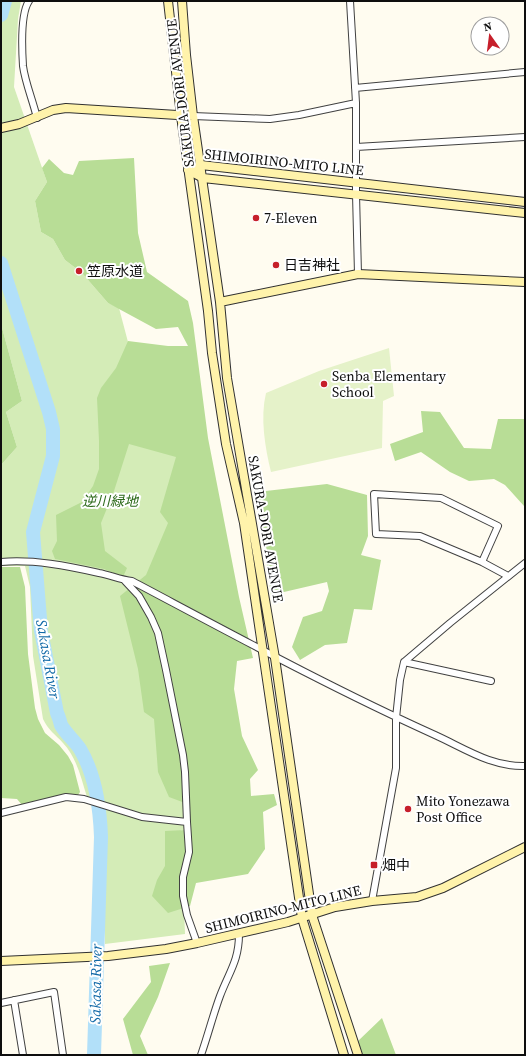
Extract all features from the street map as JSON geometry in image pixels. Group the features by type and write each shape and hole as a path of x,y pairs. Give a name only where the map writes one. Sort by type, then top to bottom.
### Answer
{"street":[{"path":"29,1 26,5 22,19 23,67 37,118"},
{"name":"SAKURA-DORI AVENUE","path":"168,1 180,116 208,311 212,353 226,444 244,523 302,918 344,1055"},
{"name":"SAKURA-DORI AVENUE","path":"182,1 193,116 220,302 227,378 275,658 312,915 358,1055"},
{"path":"350,1 356,103 358,274"},
{"path":"355,88 525,72"},
{"path":"1,128 37,118 53,110 77,107 180,116 270,119 299,115 356,103"},
{"path":"356,147 525,137"},
{"name":"SHIMOIRINO-MITO LINE","path":"188,170 201,164 525,202"},
{"name":"SHIMOIRINO-MITO LINE","path":"188,170 203,178 525,214"},
{"path":"220,302 358,274 525,282"},
{"path":"482,562 498,526 441,498 374,494 376,534 420,536 482,562 508,576"},
{"path":"1,562 47,564 95,572 132,581 275,658 396,718 457,745 486,760 512,767 525,766"},
{"path":"372,901 396,768 396,718 404,662 525,563"},
{"path":"124,580 138,596 151,617 158,633 183,755 189,852 183,878 182,896 197,943"},
{"path":"404,662 491,681"},
{"path":"1,813 66,797 84,800 142,817 187,822"},
{"name":"SHIMOIRINO-MITO LINE","path":"1,961 108,956 166,949 239,934 302,918 335,907 372,901 417,897 429,894 525,847"},
{"path":"201,1055 220,996 236,960 239,945 239,934"},
{"path":"1,1003 54,992 63,1055"},
{"path":"14,1000 24,1055"}],"green space":[{"name":"逆川緑地","path":"1,1 21,1 18,19 14,87 47,182 35,201 41,232 53,239 65,260 82,273 108,303 119,308 128,342 179,356 185,830 181,830 185,934 105,944 104,802 87,797 78,768 72,755 43,719 33,656 30,587 25,566 1,566 1,465 17,447 6,412 22,401 1,324"},
{"path":"134,158 138,233 147,272 188,301 193,323 208,438 239,597 253,658 237,661 234,689 242,736 258,770 250,779 251,796 274,794 277,805 263,812 265,849 248,874 196,883 190,906 168,913 152,896 157,880 165,866 165,831 185,830 185,803 169,797 158,772 154,719 144,712 138,669 120,596 146,575 168,523 160,512 176,457 129,444 114,491 101,523 105,551 127,568 123,577 104,569 55,559 52,551 57,541 56,515 82,502 93,486 99,469 97,398 101,388 116,368 128,341 168,346 188,346 178,327 156,329 108,303 82,273 65,260 53,239 41,232 35,201 47,182 42,168 49,159 64,173 73,175 79,161"},
{"path":"1,324 22,401 6,412 17,447 1,465"},
{"path":"389,348 394,396 383,401 382,448 271,472 263,422 266,393 319,371"},
{"path":"421,411 440,412 464,448 491,449 498,419 525,419 525,505 524,506 505,485 494,479 469,481 450,472 421,452 395,461 390,444 423,432"},
{"path":"327,484 367,495 368,536 361,555 381,560 372,610 354,609 347,643 325,645 300,660 292,647 303,617 322,611 329,591 327,582 271,595 257,492"},
{"path":"1,567 20,567 25,587 28,654 35,708 38,719 45,733 59,745 73,765 80,792 78,795 66,794 22,805 17,799 1,798"},
{"path":"170,963 158,997 140,1036 148,1055 133,1055 123,1019 151,982 149,966"},
{"path":"382,1018 396,1055 363,1055 358,1041"}],"waterway":[{"name":"Sakasa River","path":"1,15 5,1"},
{"name":"Sakasa River","path":"1,263 49,412 53,429 53,456 33,532 41,631 57,713 61,725 78,746 85,759 93,780 99,815 101,837 94,1055"}],"place":[{"name":"7-Eleven","path":"256,218"},
{"name":"日吉神社","path":"276,265"},
{"name":"笠原水道","path":"79,271"},
{"name":"Senba Elementary School","path":"324,384"},
{"name":"Mito Yonezawa Post Office","path":"408,809"},
{"name":"畑中","path":"374,865"}]}
